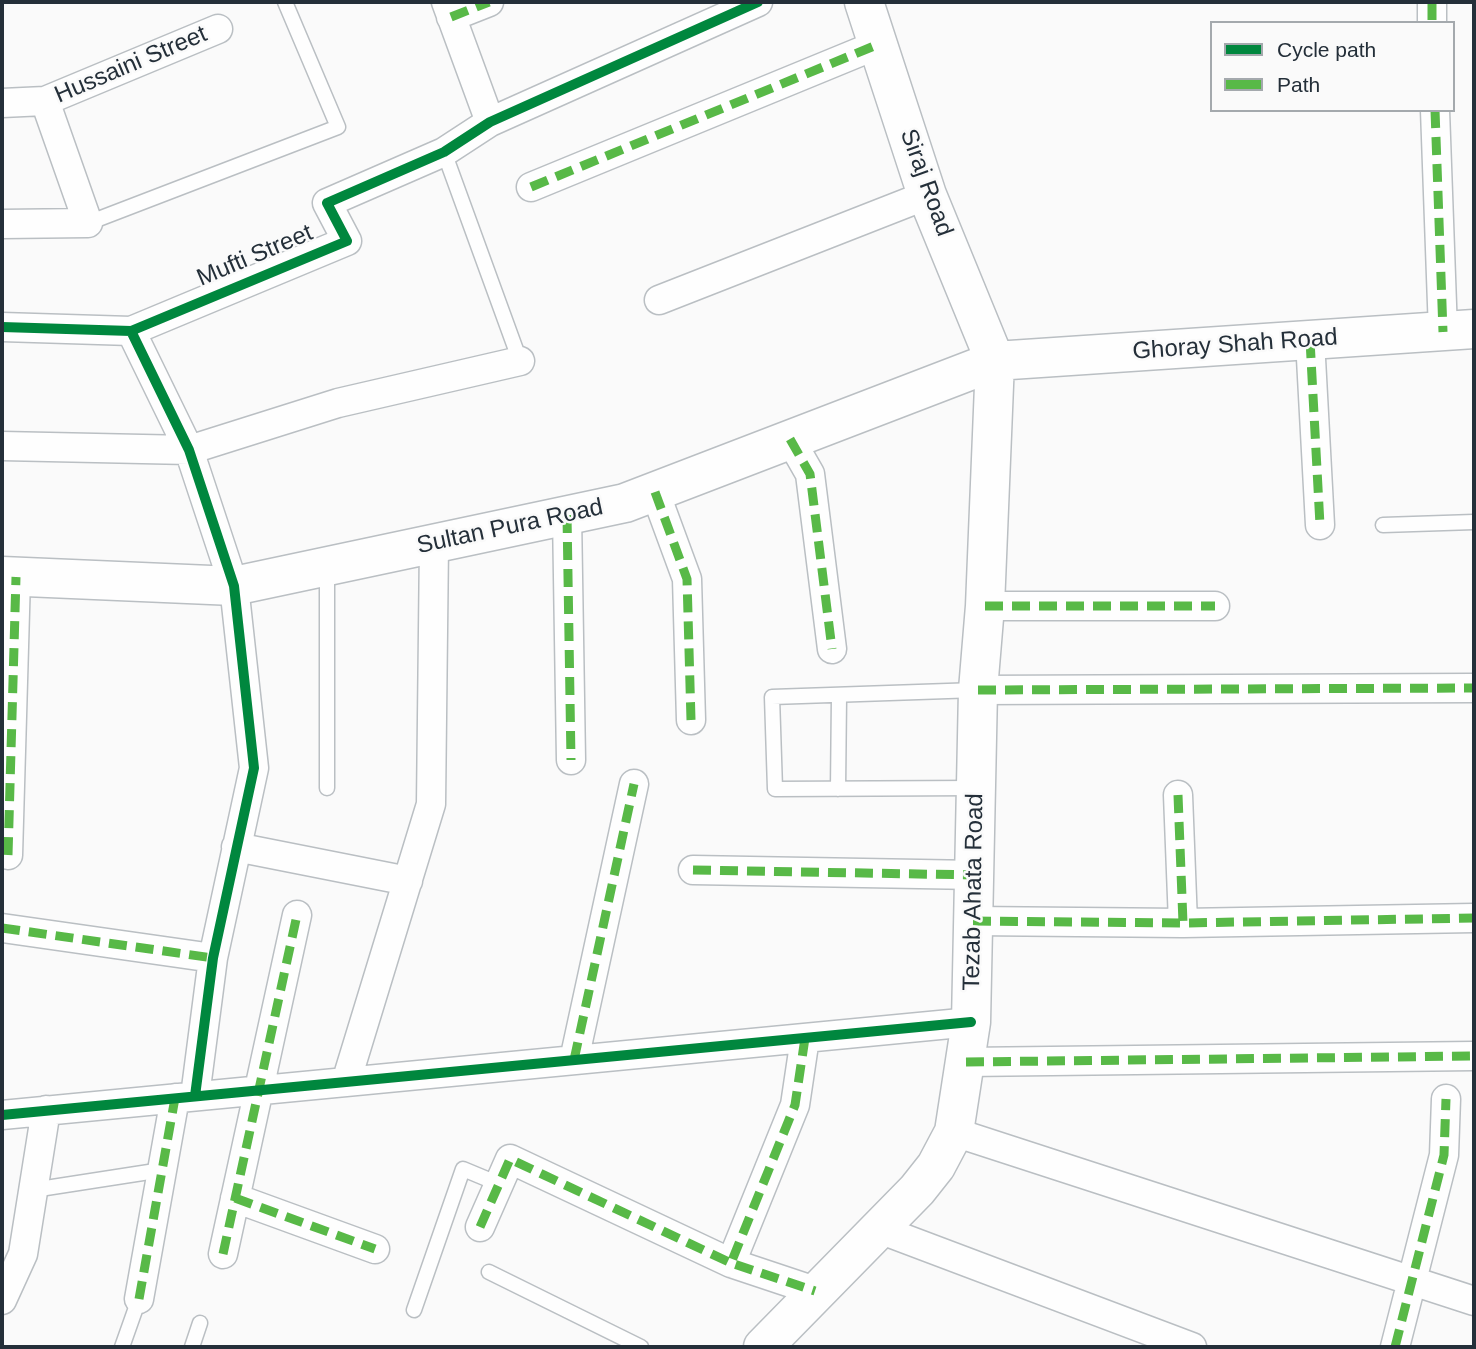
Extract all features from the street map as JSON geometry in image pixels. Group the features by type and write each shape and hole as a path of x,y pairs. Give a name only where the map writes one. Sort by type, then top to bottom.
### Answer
{"main road":[{"name":"Siraj Road","path":"864,2 927,195 995,361"},
{"name":"Ghoray Shah Road","path":"995,361 1458,330"},
{"name":"Sultan Pura Road","path":"9,577 234,586 625,503 995,361"},
{"name":"Tezab Ahata Road","path":"775,1344 815,1291 936,1167 954,1132 971,1022 978,690 985,606 995,361"}],"street":[{"path":"489,2 449,9 490,122"},
{"name":"Mufti Street","path":"2,327 131,331 346,241 327,203 443,152 490,122 758,2"},
{"path":"1432,2 1432,21"},
{"name":"Hussaini Street","path":"2,103 45,101 218,29"},
{"path":"531,187 879,44"},
{"path":"2,224 88,223 45,101"},
{"path":"1435,112 1458,330"},
{"path":"659,300 927,195"},
{"path":"131,331 189,450 234,586 254,768 185,1097 162,1170 139,1299"},
{"path":"1310,340 1321,525"},
{"path":"2,446 189,450 338,403 520,362"},
{"path":"790,439 810,474 832,649"},
{"path":"655,492 687,579 691,720"},
{"path":"566,515 571,760"},
{"path":"346,1082 432,804 434,544"},
{"path":"8,855 9,577"},
{"path":"985,606 1215,606"},
{"path":"978,690 1474,688"},
{"path":"574,1060 634,785"},
{"path":"1178,795 1183,923"},
{"path":"236,847 408,881"},
{"path":"693,870 976,875"},
{"path":"223,1254 298,915"},
{"path":"972,921 1183,923 1474,918"},
{"path":"2,928 213,958"},
{"path":"2,1115 971,1022"},
{"path":"731,1264 795,1105 805,1038"},
{"path":"966,1062 1474,1056"},
{"path":"1395,1347 1444,1155 1446,1099"},
{"path":"2,1300 23,1254 46,1110"},
{"path":"954,1132 1474,1301"},
{"path":"480,1227 510,1159 731,1264 815,1291"},
{"path":"235,1198 375,1249"},
{"path":"879,1228 1192,1347"}],"lane":[{"path":"88,223 338,127 285,2"},
{"path":"443,152 520,362"},
{"path":"1383,525 1474,522"},
{"path":"327,566 327,788"},
{"path":"977,788 775,789 772,697 839,697 978,690"},
{"path":"838,789 839,697"},
{"path":"414,1310 463,1169 499,1184"},
{"path":"33,1190 162,1170"},
{"path":"489,1272 641,1347"},
{"path":"122,1347 139,1299"},
{"path":"192,1347 200,1323"}],"marked path":[{"path":"451,17 489,2"},
{"path":"1432,2 1432,21"},
{"path":"531,187 879,44"},
{"path":"1435,112 1443,332"},
{"path":"1310,340 1320,525"},
{"path":"790,439 810,474 832,649"},
{"path":"655,492 687,579 691,720"},
{"path":"567,515 571,760"},
{"path":"8,855 16,577"},
{"path":"985,606 1215,606"},
{"path":"978,690 1474,688"},
{"path":"574,1060 634,784"},
{"path":"1178,795 1183,923"},
{"path":"693,870 976,875"},
{"path":"223,1254 297,915"},
{"path":"973,921 1183,923 1474,918"},
{"path":"2,928 213,958"},
{"path":"805,1038 795,1105 731,1263 815,1291"},
{"path":"966,1062 1474,1056"},
{"path":"139,1299 175,1098"},
{"path":"1395,1347 1444,1155 1446,1099"},
{"path":"480,1227 510,1159 731,1263"},
{"path":"235,1198 375,1249"}],"cycle path":[{"path":"2,327 131,331 347,241 327,203 444,152 490,122 758,2"},
{"path":"131,331 189,450 234,586 254,768 213,958 195,1096"},
{"path":"2,1115 971,1022"}]}
